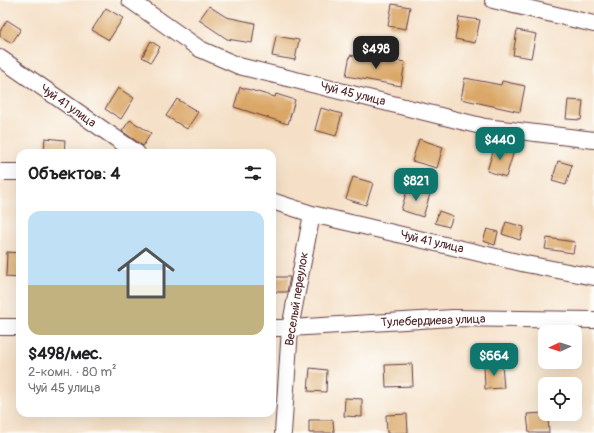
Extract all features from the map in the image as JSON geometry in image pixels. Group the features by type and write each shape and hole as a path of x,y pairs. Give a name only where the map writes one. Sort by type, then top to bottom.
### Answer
{"street":[{"name":"Чуй 45 улица","path":"130,0 200,49 239,66 485,127 594,140"},
{"path":"493,0 541,5 594,24"},
{"name":"Чуй 41 улица","path":"0,58 131,149"},
{"path":"0,172 16,172"},
{"name":"Чуй 41 улица","path":"276,202 312,214 526,264 594,277"},
{"name":"Веселый переулок","path":"283,433 290,328 312,214"},
{"name":"Тулебердиева улица","path":"276,328 453,318 594,320"},
{"path":"0,327 16,327"}],"building":[{"path":"392,4 410,7 406,29 388,26"},
{"path":"209,6 226,17 255,23 252,43 227,39 199,20"},
{"path":"106,8 123,18 109,40 92,30"},
{"path":"459,17 480,20 475,43 455,39"},
{"path":"7,20 21,29 12,43 0,36 0,31"},
{"path":"517,30 536,34 531,58 513,55"},
{"path":"276,36 299,40 295,60 272,56"},
{"path":"151,41 160,47 151,62 142,57"},
{"path":"350,55 381,61 381,58 405,62 401,86 346,76"},
{"path":"465,78 501,85 502,81 525,86 520,112 461,99"},
{"path":"240,87 275,97 276,94 295,100 288,124 234,107"},
{"path":"118,88 134,98 121,119 105,109"},
{"path":"177,99 198,112 187,129 166,116"},
{"path":"568,100 583,101 581,120 566,119"},
{"path":"321,108 342,114 336,136 315,130"},
{"path":"130,120 151,133 143,146 122,131"},
{"path":"45,138 65,140 64,149 44,149"},
{"path":"419,139 443,147 437,168 412,161"},
{"path":"495,145 514,151 506,177 487,171"},
{"path":"558,161 572,165 566,185 552,181"},
{"path":"353,177 373,183 366,205 346,199"},
{"path":"408,187 430,194 423,217 401,210"},
{"path":"439,211 453,216 449,227 435,223"},
{"path":"506,222 524,227 520,240 502,234"},
{"path":"487,229 498,232 495,245 483,241"},
{"path":"547,238 575,242 573,253 545,249"},
{"path":"7,252 16,253 16,278 6,277"},
{"path":"276,277 290,277 287,292 276,292"},
{"path":"412,364 413,386 386,387 385,365"},
{"path":"502,364 504,388 485,389 484,365"},
{"path":"310,368 327,370 326,392 308,391"},
{"path":"345,398 362,399 362,417 344,416"},
{"path":"538,413 538,421 548,421 549,433 529,433 527,414"},
{"path":"407,414 408,433 387,433 386,415"},
{"path":"309,420 333,420 334,433 309,433"}]}
